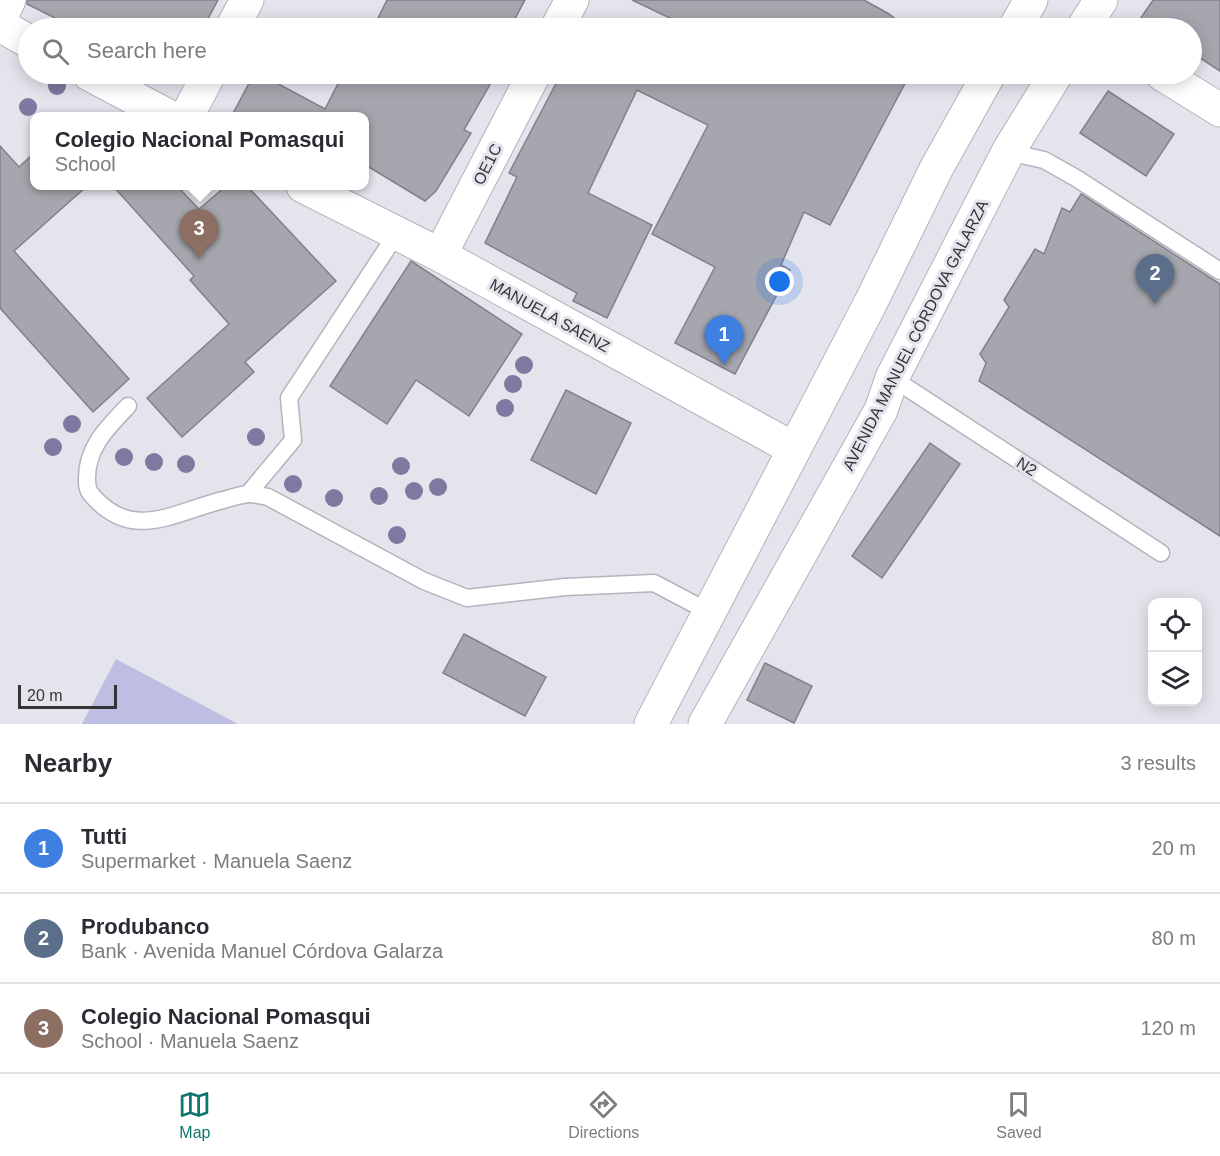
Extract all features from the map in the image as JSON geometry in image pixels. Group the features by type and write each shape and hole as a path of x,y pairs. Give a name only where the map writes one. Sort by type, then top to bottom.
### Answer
{"main road":[{"path":"0,19 9,0"},
{"path":"237,18 247,0"},
{"path":"562,18 572,0"},
{"path":"1021,18 1031,0"},
{"path":"0,25 18,35"},
{"path":"107,84 159,112"},
{"path":"190,112 204,84"},
{"name":"OE1C","path":"440,255 529,84"},
{"path":"651,724 870,304 936,169 983,84"},
{"name":"AVENIDA MANUEL CÓRDOVA GALARZA","path":"705,724 881,410 892,378 1008,152 1050,84"},
{"path":"1178,84 1220,110"},
{"name":"MANUELA SAENZ","path":"311,190 440,255 794,449"}],"lane":[{"path":"1008,152 1052,164 1220,271"},
{"path":"248,494 293,440 289,398 397,233"},
{"name":"N2","path":"892,378 1161,553"},
{"path":"128,406 100,436 92,449 87,472 87,489 102,507 132,522 160,520 248,494 268,497 424,581 467,598 565,587 654,583 709,612"}],"shaded area":[{"path":"116,659 238,724 82,724"}],"building":[{"path":"27,0 218,0 208,18 55,18 27,4"},
{"path":"387,0 525,0 515,18 378,18"},
{"path":"632,0 864,0 894,18 670,18"},
{"path":"1153,0 1220,0 1220,71 1202,59 1202,18 1141,18"},
{"path":"249,84 279,84 325,109 338,84 490,84 464,130 471,133 436,191 425,201 369,167 369,112 234,112"},
{"path":"556,84 905,84 830,225 804,212 781,265 790,270 735,374 675,343 715,267 652,234 708,125 637,90 588,193 652,225 607,318 573,301 577,293 485,243 517,177 509,173"},
{"path":"1108,91 1174,134 1146,176 1080,133"},
{"path":"0,146 19,167 30,157 30,190 83,190 14,251 129,379 93,412 0,308"},
{"path":"117,190 181,190 199,209 221,190 251,190 336,281 245,362 254,372 182,437 147,398 229,324 190,280 194,276"},
{"path":"1081,194 1220,284 1220,536 979,381 986,363 980,354 1009,307 1004,300 1035,249 1044,254 1062,208 1070,212"},
{"path":"411,261 522,334 469,416 416,380 387,424 330,386"},
{"path":"566,390 631,423 596,494 531,460"},
{"path":"930,443 960,464 882,578 852,556"},
{"path":"464,634 546,677 525,716 443,673"},
{"path":"765,663 812,686 794,723 747,700"}],"place":[{"name":"Colegio Nacional Pomasqui","path":"199,259"},
{"name":"Produbanco","path":"1155,304"},
{"name":"Tutti","path":"724,365"}]}
